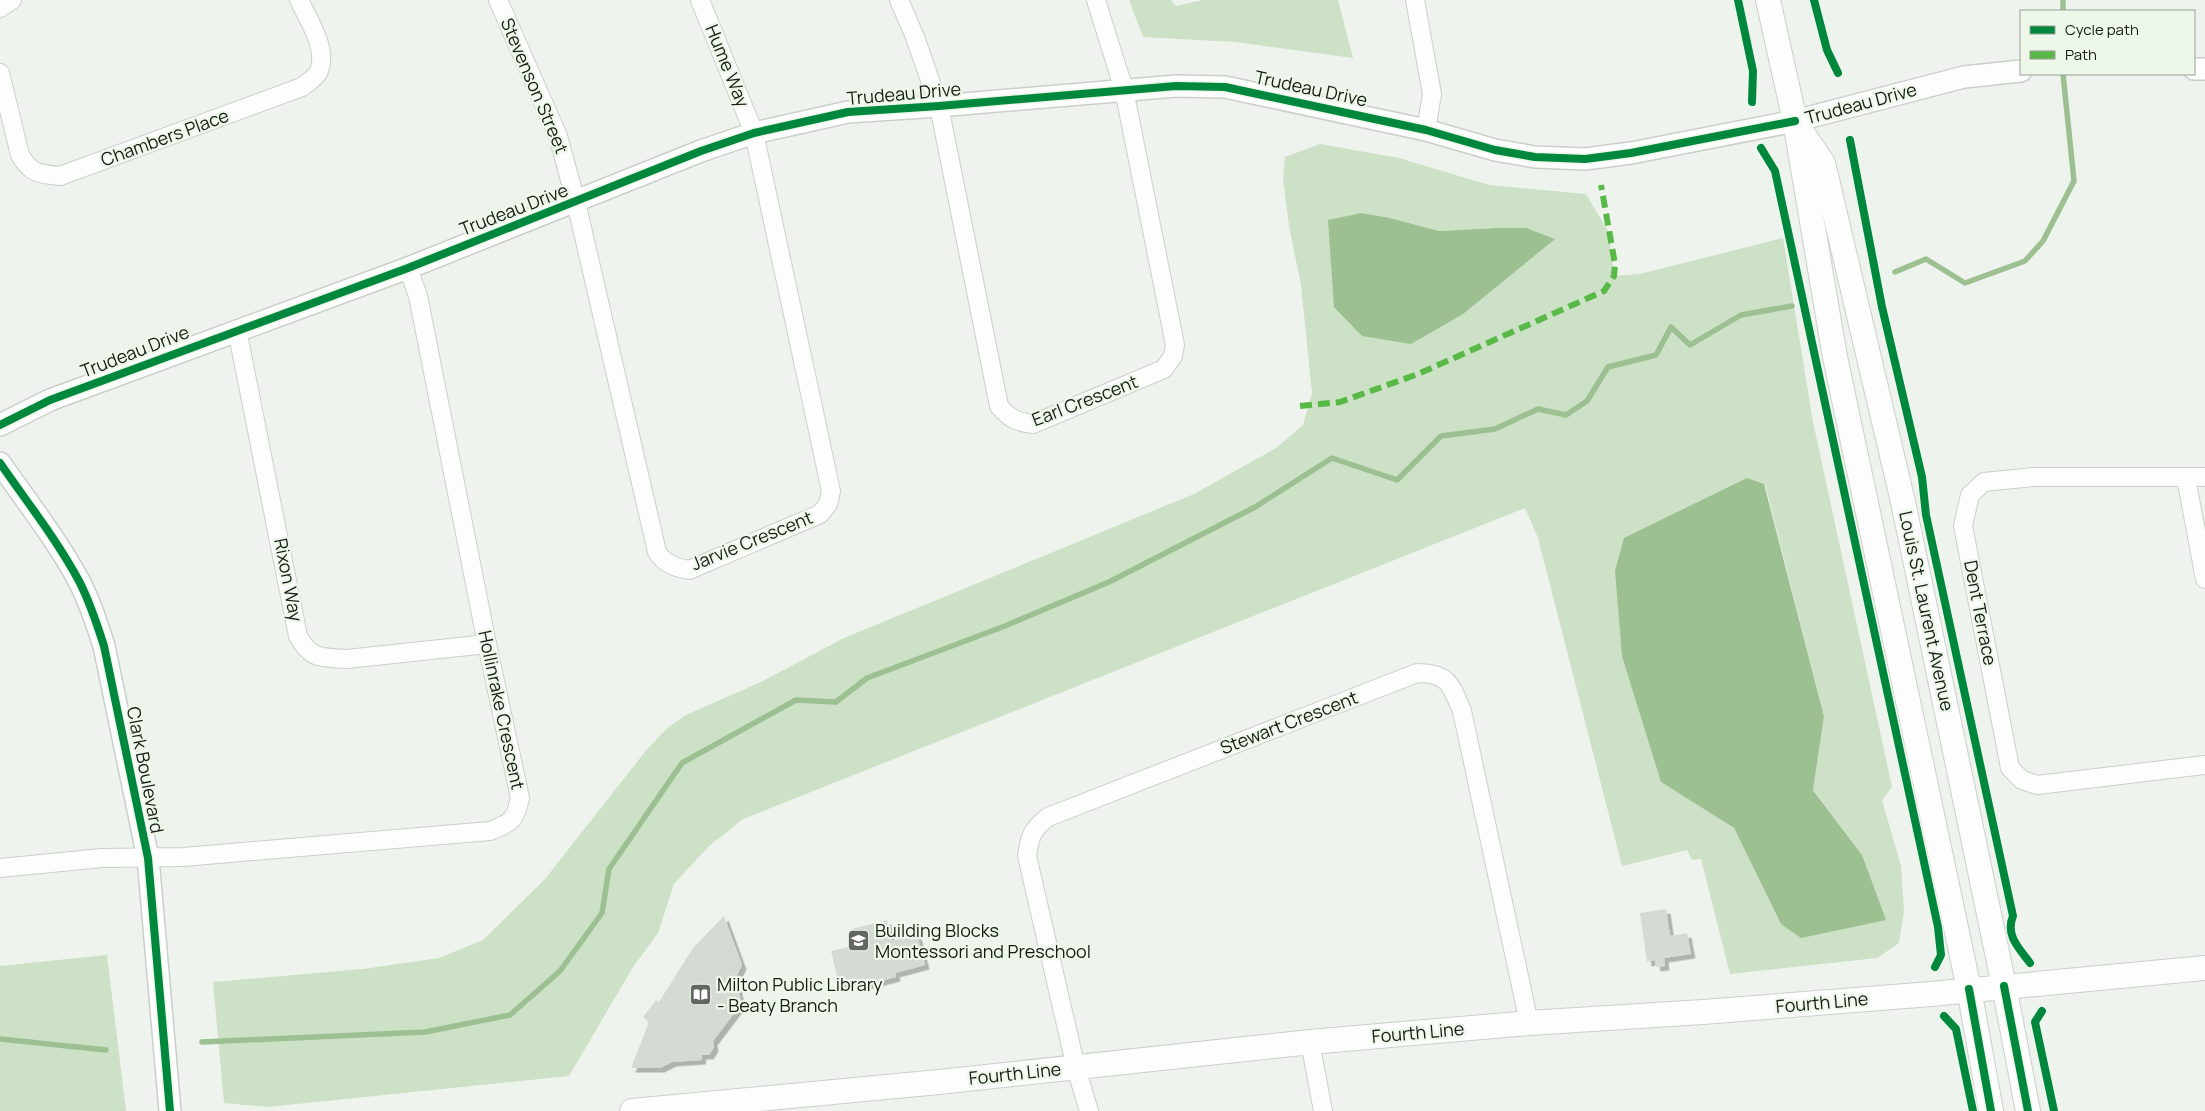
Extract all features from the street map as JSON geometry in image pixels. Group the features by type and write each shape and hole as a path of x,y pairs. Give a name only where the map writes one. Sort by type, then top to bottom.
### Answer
{"main road":[{"name":"Louis St. Laurent Avenue","path":"1768,0 1795,121 1835,357 1969,989 1991,1111"},
{"name":"Louis St. Laurent Avenue","path":"1795,121 1823,164 1903,502 2004,986 2028,1111"},
{"name":"Fourth Line","path":"632,1111 733,1107 1310,1042 1529,1023 1703,1012 2205,968"}],"street":[{"path":"0,8 12,0"},
{"name":"Chambers Place","path":"0,73 20,155 26,166 39,174 60,176 293,90 312,80 319,71 320,47 299,0"},
{"name":"Stevenson Street","path":"498,0 558,136 576,202"},
{"name":"Hume Way","path":"700,0 754,133"},
{"name":"Earl Crescent","path":"899,0 915,37 939,106 999,406 1008,417 1017,422 1033,424 1164,369 1173,356 1175,345 1124,90 1096,0"},
{"path":"1415,0 1432,94 1426,130"},
{"name":"Trudeau Drive","path":"0,425 50,400 408,268 665,165 754,133 848,112 1176,86 1225,87 1426,130 1495,150 1535,157 1585,159 1631,153 1795,121 1964,77 2020,71"},
{"name":"Jarvie Crescent","path":"576,202 657,552 664,561 675,567 689,570 820,514 828,504 831,491 754,133"},
{"name":"Hollinrake Crescent","path":"0,868 102,858 183,858 490,831 508,824 516,817 520,798 487,644 418,296 408,268"},
{"name":"Rixon Way","path":"237,330 298,636 306,649 313,655 324,658 347,658 487,644"},
{"name":"Clark Boulevard","path":"0,463 62,552 79,582 93,613 112,679 148,858 170,1111"},
{"name":"Dent Terrace","path":"2205,477 2034,477 1984,482 1970,495 1963,526 2010,768 2022,780 2037,785 2205,765"},
{"path":"2186,478 2205,579"},
{"name":"Stewart Crescent","path":"1076,1068 1028,856 1030,838 1035,828 1048,817 1417,673 1430,673 1447,680 1453,687 1462,711 1529,1023"},
{"path":"1310,1042 1323,1111"},
{"path":"1076,1068 1089,1111"}],"shaded area":[{"path":"1129,0 1171,0 1176,6 1203,0 1338,0 1353,58 1235,42 1143,37"},
{"path":"1320,144 1399,158 1489,185 1586,194 1609,233 1614,276 1640,274 1783,238 1813,422 1892,787 1882,800 1901,866 1904,912 1899,943 1877,958 1730,974 1701,859 1692,860 1687,850 1622,866 1538,538 1525,508 743,819 708,847 674,884 658,933 633,967 569,1076 268,1107 224,1103 213,982 363,969 439,958 483,940 545,879 644,753 667,728 686,715 761,682 844,638 1194,494 1276,448 1303,425 1312,393 1301,285 1289,226 1283,178 1285,157","holes":["1362,213 1390,218 1439,231 1495,228 1334,307","1765,484 1824,715 1813,789 1862,855 1781,924 1734,828 1661,782"]},
{"path":"1362,213 1390,218 1439,231 1526,228 1555,239 1463,314 1411,344 1362,336 1334,307 1328,220"},
{"path":"1747,478 1764,484 1824,716 1813,790 1862,855 1886,920 1801,938 1781,924 1734,828 1661,782 1622,656 1615,571 1624,538"},
{"path":"107,955 126,1111 0,1111 0,966"}],"building":[{"path":"1666,909 1670,936 1687,933 1691,954 1664,958 1665,966 1656,967 1655,960 1647,962 1640,913"},
{"name":"Milton Public Library - Beaty Branch","path":"724,916 742,965 737,975 738,991 742,1003 713,1041 714,1047 709,1055 702,1055 701,1060 672,1062 660,1068 631,1068 649,1022 643,1017 656,1000 659,1002 693,948"},
{"path":"887,920 892,941 917,934 925,965 895,973 896,977 865,985 863,979 839,984 831,951 856,945 852,929"}],"waterway":[{"path":"2063,0 2063,10"},
{"path":"1895,272 1926,259 1965,283 2025,261 2043,241 2074,181 2063,75"},
{"path":"202,1042 425,1032 510,1015 560,971 602,913 609,869 682,763 796,700 836,702 867,678 1005,626 1109,582 1255,507 1332,458 1397,480 1441,436 1495,429 1538,409 1566,415 1587,401 1608,367 1656,355 1671,327 1690,345 1741,315 1792,306"},
{"path":"0,1039 106,1050"}],"marked path":[{"path":"1300,406 1340,402 1418,374 1604,291 1614,276 1615,264 1601,185"}],"cycle path":[{"path":"1738,0 1753,71 1752,102"},
{"path":"1814,0 1827,50 1838,73"},
{"path":"0,425 50,400 408,268 701,151 754,133 848,112 1176,86 1225,87 1426,130 1495,150 1535,157 1585,159 1631,153 1795,121"},
{"path":"1850,140 1882,307 1922,477 1926,515 2013,916 2011,923 2012,935 2014,941 2030,963"},
{"path":"1761,148 1775,171 1938,927 1941,955 1935,967"},
{"path":"0,463 51,536 79,581 87,597 104,646 148,858 170,1111"},
{"path":"2004,986 2028,1111"},
{"path":"1969,989 1991,1111"},
{"path":"2042,1011 2035,1022 2054,1111"},
{"path":"1944,1016 1956,1029 1973,1111"}],"place":[{"name":"Building Blocks Montessori and Preschool","path":"859,941"},
{"name":"Milton Public Library - Beaty Branch","path":"701,995"}]}
